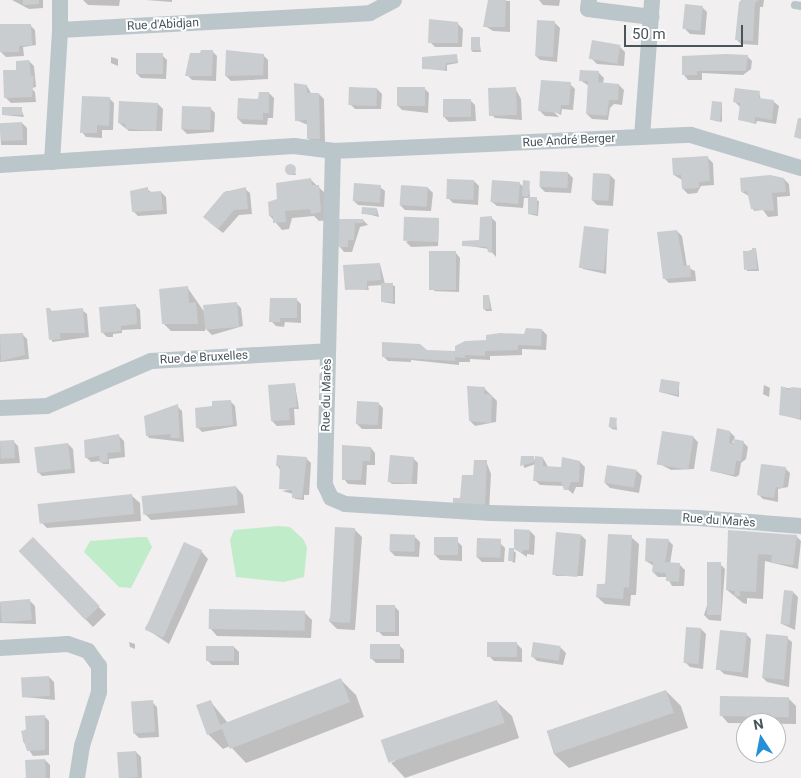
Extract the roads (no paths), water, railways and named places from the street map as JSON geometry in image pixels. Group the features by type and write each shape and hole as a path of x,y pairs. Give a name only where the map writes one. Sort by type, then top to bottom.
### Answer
{"street":[{"path":"52,162 60,0"},
{"name":"Rue d'Abidjan","path":"60,30 370,13 394,0"},
{"path":"589,0 588,9 651,17"},
{"path":"642,137 652,0"},
{"name":"Rue André Berger","path":"332,151 691,135 801,168"},
{"path":"0,165 294,146 332,151"},
{"name":"Rue du Marès","path":"332,151 325,485 330,498 345,504 491,513 698,518 801,526"},
{"name":"Rue de Bruxelles","path":"0,408 47,406 150,361 328,350"},
{"path":"0,648 68,644 88,651 99,666 99,692 82,746 77,778"}]}
